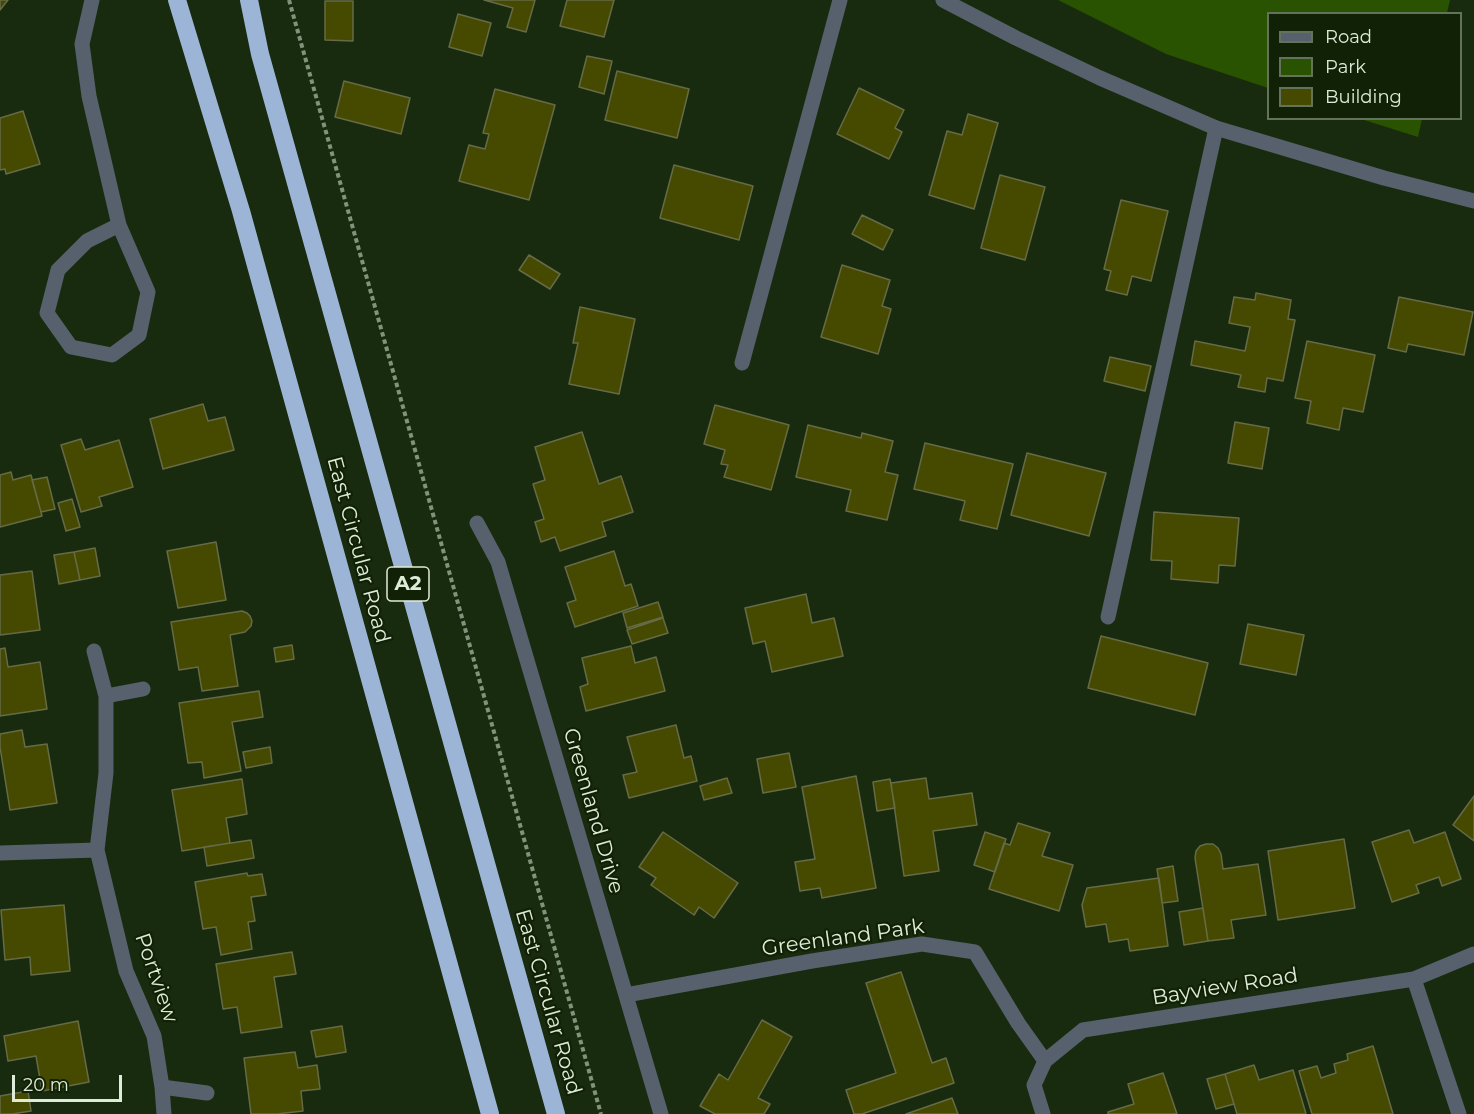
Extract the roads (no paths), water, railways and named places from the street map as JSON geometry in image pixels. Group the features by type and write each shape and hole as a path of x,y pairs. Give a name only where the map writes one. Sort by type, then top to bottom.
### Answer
{"highway":[{"name":"East Circular Road","path":"177,0 241,211 490,1114"},
{"name":"East Circular Road","path":"249,0 263,66 556,1114"}],"street":[{"path":"92,0 82,44 89,96 118,225 148,292 139,335 112,355 71,346 47,313 58,270 87,241 118,225"},
{"path":"742,363 840,0"},
{"path":"943,0 1100,78 1216,128 1384,178 1474,201"},
{"path":"1108,617 1216,128"},
{"name":"Greenland Drive","path":"477,524 498,562 661,1114"},
{"name":"Portview","path":"94,651 106,696 106,773 97,850 126,970 154,1036 164,1114"},
{"path":"106,696 143,688"},
{"path":"0,853 97,850"},
{"name":"Greenland Park","path":"626,995 812,961 922,944 975,952 1018,1023 1045,1061"},
{"name":"Bayview Road","path":"1045,1061 1083,1030 1414,979 1474,954"},
{"path":"1414,979 1459,1114"},
{"path":"1043,1114 1034,1085 1045,1061"},
{"path":"162,1087 207,1093"}]}
